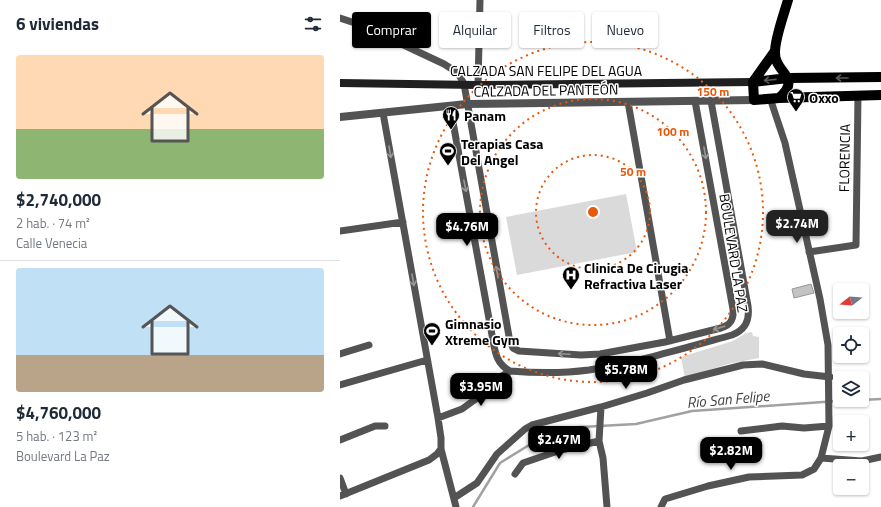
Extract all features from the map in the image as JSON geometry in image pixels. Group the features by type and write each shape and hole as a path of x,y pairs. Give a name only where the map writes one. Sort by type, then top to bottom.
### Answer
{"main road":[{"path":"788,0 775,51 752,82 754,100 774,98 881,95"},
{"path":"774,98 784,93 789,82 788,78 777,63 775,51"},
{"path":"752,82 788,78 881,77"},
{"name":"CALZADA SAN FELIPE DEL AGUA","path":"340,83 478,85 752,82"}],"street":[{"path":"478,85 480,0"},
{"path":"340,18 361,25 444,64 458,73 464,84 467,104"},
{"name":"FLORENCIA","path":"809,252 856,245 858,95"},
{"path":"661,507 665,499 708,486 749,477 802,475 814,470 821,458 829,426 830,377 828,345 820,299 774,98"},
{"name":"CALZADA DEL PANTEÓN","path":"340,117 467,104 754,100"},
{"name":"BOULEVARD LA PAZ","path":"467,104 509,336 513,348 523,352 594,355 670,341 725,327 732,322 733,309 695,101"},
{"name":"BOULEVARD LA PAZ","path":"510,371 589,370 678,350 732,335 745,327 749,316 748,306 711,101"},
{"path":"628,102 670,341"},
{"path":"438,418 462,409 480,396 496,380 510,371 501,365 496,356 450,106"},
{"path":"383,113 438,418 441,449 456,507"},
{"path":"340,231 403,222"},
{"path":"340,354 368,345"},
{"path":"340,385 427,360"},
{"path":"454,498 477,483 494,458 525,429 536,424 601,407 743,364 753,363 770,365 796,372 830,377"},
{"path":"601,407 599,439 603,458 605,506"},
{"path":"340,440 376,426 385,426"},
{"path":"741,431 776,426 804,428 829,426"},
{"path":"515,474 523,463 599,439"},
{"path":"340,478 343,495 429,460 441,449"},
{"path":"821,458 862,462 881,457"}],"shaded area":[{"path":"626,194 637,252 517,275 506,217"},
{"path":"752,332 753,336 759,337 759,358 728,364 685,378 681,357 733,341 746,333"}],"building":[{"path":"811,284 814,293 794,298 792,289"}],"waterway":[{"name":"Río San Felipe","path":"869,400 881,399"},
{"name":"Río San Felipe","path":"473,507 500,463 534,442 563,428 636,424 692,411 833,401"}],"place":[{"name":"Oxxo","path":"796,112"},
{"name":"Panam","path":"451,130"},
{"name":"Terapias Casa Del Angel","path":"448,166"},
{"name":"Clinica De Cirugia Refractiva Laser","path":"571,290"},
{"name":"Gimnasio Xtreme Gym","path":"432,346"}]}
